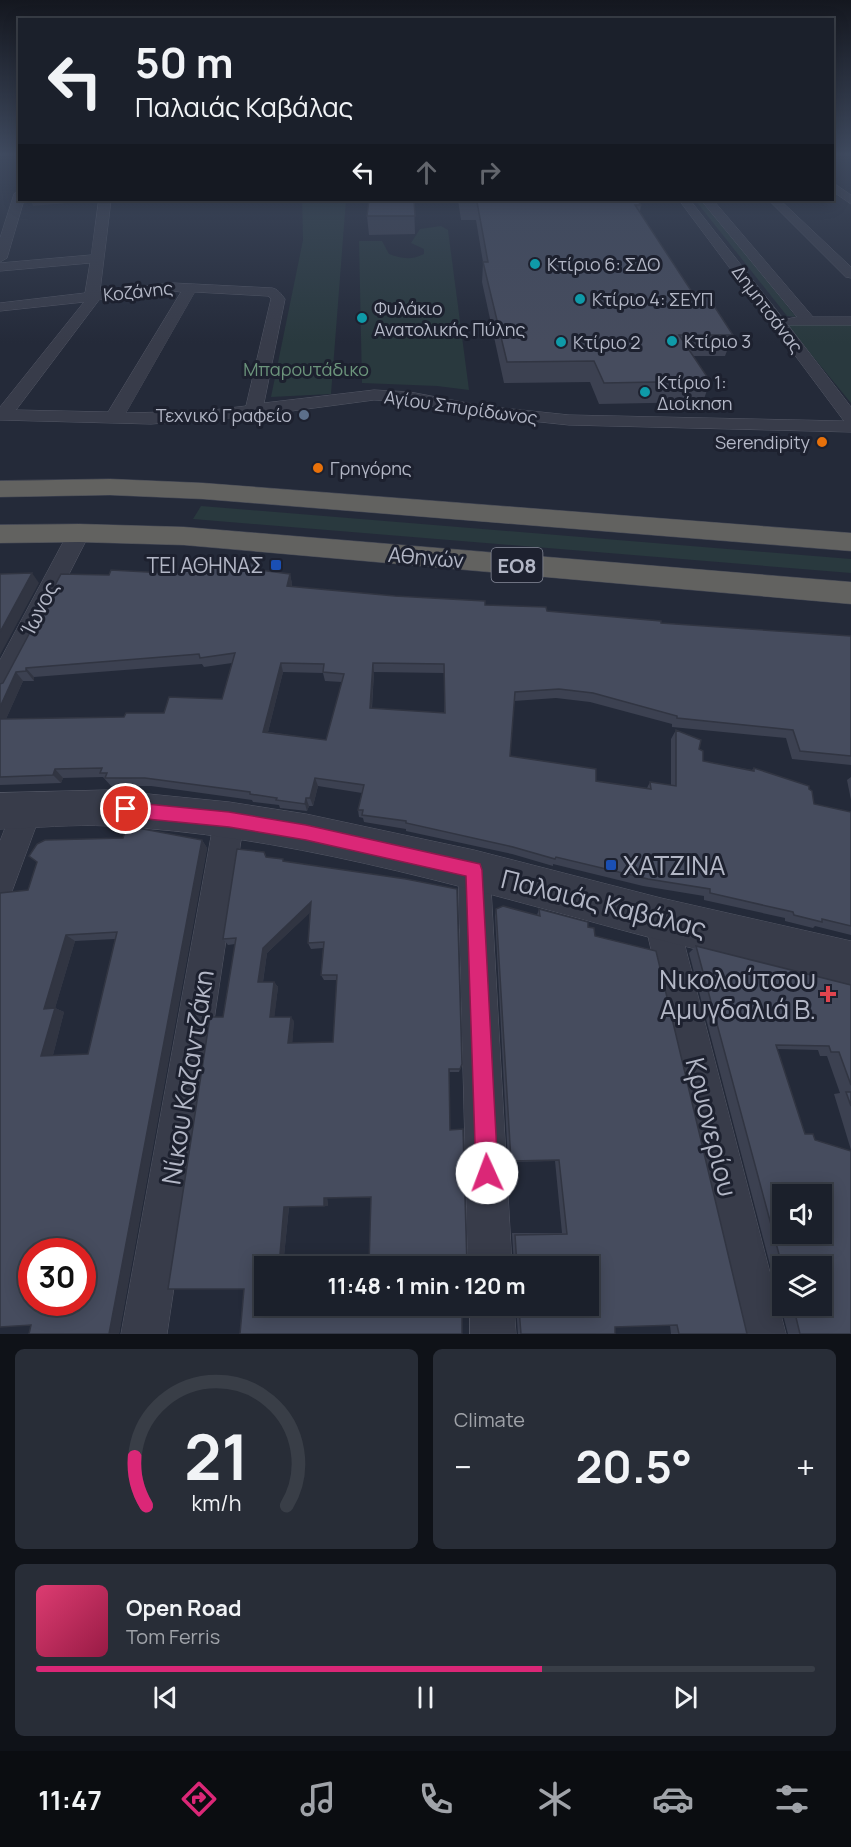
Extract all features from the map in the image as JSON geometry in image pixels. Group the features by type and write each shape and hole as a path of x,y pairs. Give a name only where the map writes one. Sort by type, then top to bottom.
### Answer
{"highway":[{"name":"ΕΟ8","path":"0,489 110,488 203,491 851,542"},
{"name":"Αθηνών","path":"0,534 79,532 184,537 851,593"}],"street":[{"path":"0,258 8,218"},
{"path":"2,415 91,303 102,218"},
{"name":"Δημητσάνας","path":"699,218 851,419"},
{"name":"Δημητσάνας","path":"722,218 809,321"},
{"path":"793,218 851,274"},
{"path":"0,267 96,258"},
{"name":"Κοζάνης","path":"0,307 172,287 267,291 275,294 278,299 254,411"},
{"path":"114,418 191,287"},
{"path":"777,322 851,321"},
{"name":"Αγίου Σπυρίδωνος","path":"2,415 114,418 205,416 374,395 410,397 483,411 569,420 851,427"},
{"name":"Ίωνος","path":"0,684 79,532"},
{"name":"Παλαιάς Καβάλας","path":"14,810 108,808 229,820 306,833 474,870 661,919 851,963"},
{"path":"0,883 14,810"},
{"name":"Νίκου Καζαντζάκη","path":"144,1334 229,820"},
{"path":"474,870 490,1256"},
{"name":"Κρυονερίου","path":"661,919 763,1334"},
{"path":"492,1316 493,1334"}],"green space":[{"name":"Μπαρουτάδικο","path":"302,218 345,218 331,394 271,397 303,240"},
{"path":"709,218 718,218 796,317 787,316"},
{"path":"441,226 448,230 469,390 437,386 362,383 359,241 382,241 389,254 411,258 424,254 424,249 411,243 420,229"},
{"path":"851,324 851,403 787,325"},
{"path":"201,506 851,559 851,573 193,519"}],"building":[{"path":"480,218 644,218 692,292 705,292 733,335 679,335 710,381 604,383 594,361 507,362 483,262 488,262"},
{"path":"189,560 255,564 253,569 290,574 287,586 395,596 485,601 485,605 546,607 547,611 661,621 661,623 851,636 851,756 800,751 793,730 677,718 677,716 593,693 559,689 515,692 510,756 596,769 596,781 651,789 650,782 676,786 676,730 701,740 699,749 703,751 703,761 754,771 754,768 809,786 814,804 851,812 851,926 822,919 822,922 794,915 793,912 710,893 710,889 648,879 556,857 555,859 513,847 406,823 406,821 362,815 363,810 358,810 364,785 315,778 310,798 306,798 305,804 276,800 277,798 250,794 250,792 145,778 105,778 107,773 100,773 102,768 55,769 53,775 0,777 0,719 124,717 126,713 164,713 169,697 222,699 235,653 200,658 199,654 26,668 26,671 16,672 0,707 0,684 3,683 61,574 109,575 111,570 183,574","holes":["281,663 324,664 323,672 344,674 326,740 263,732","373,663 444,664 445,713 370,708"]},
{"path":"32,573 0,632 0,574"},
{"path":"127,826 202,840 109,1334 29,1334 31,1325 0,1327 0,893 28,890 37,862 29,856 37,844 45,840 123,838","holes":["117,932 88,1054 41,1056 55,1008 44,1009 66,935"]},
{"path":"237,849 264,852 266,857 283,859 283,861 457,889 462,1064 460,1069 449,1069 450,1130 463,1129 467,1256 369,1256 371,1197 324,1198 324,1206 284,1207 280,1256 254,1256 254,1316 462,1316 462,1334 240,1334 244,1289 168,1289 210,1017 223,1017 236,938 223,939","holes":["311,902 308,943 324,942 321,975 337,975 333,1042 288,1043 291,1017 270,1017 274,982 258,982 263,948"]},
{"path":"503,906 540,916 539,909 588,922 588,927 594,928 595,936 656,951 747,1334 679,1334 677,1325 615,1327 615,1334 521,1334 520,1316 599,1316 599,1256 516,1256 515,1235 567,1234 559,1160 511,1161 496,909"},
{"path":"696,946 851,985 851,1085 839,1052 831,1052 829,1046 776,1045 805,1134 813,1134 815,1140 851,1151 851,1334 800,1334 796,1316 832,1316 832,1256 779,1256 776,1244 832,1244 832,1184 772,1184 772,1228"},
{"path":"846,1092 851,1092 851,1106"}],"place":[{"name":"Κτίριο 6: ΣΔΟ","path":"535,264"},
{"name":"Κτίριο 4: ΣΕΥΠ","path":"580,299"},
{"name":"Φυλάκιο Ανατολικής Πύλης","path":"362,318"},
{"name":"Κτίριο 3","path":"672,341"},
{"name":"Κτίριο 2","path":"561,342"},
{"name":"Κτίριο 1: Διοίκηση","path":"645,392"},
{"name":"Τεχνικό Γραφείο","path":"304,415"},
{"name":"Serendipity","path":"822,442"},
{"name":"Γρηγόρης","path":"318,468"},
{"name":"ΤΕΙ ΑΘΗΝΑΣ","path":"276,565"},
{"name":"ΧΑΤΖΙΝΑ","path":"611,865"},
{"name":"Νικολούτσου Αμυγδαλιά Β.","path":"828,994"}],"route":[{"path":"126,809 229,820 306,833 474,870 487,1173"}]}
